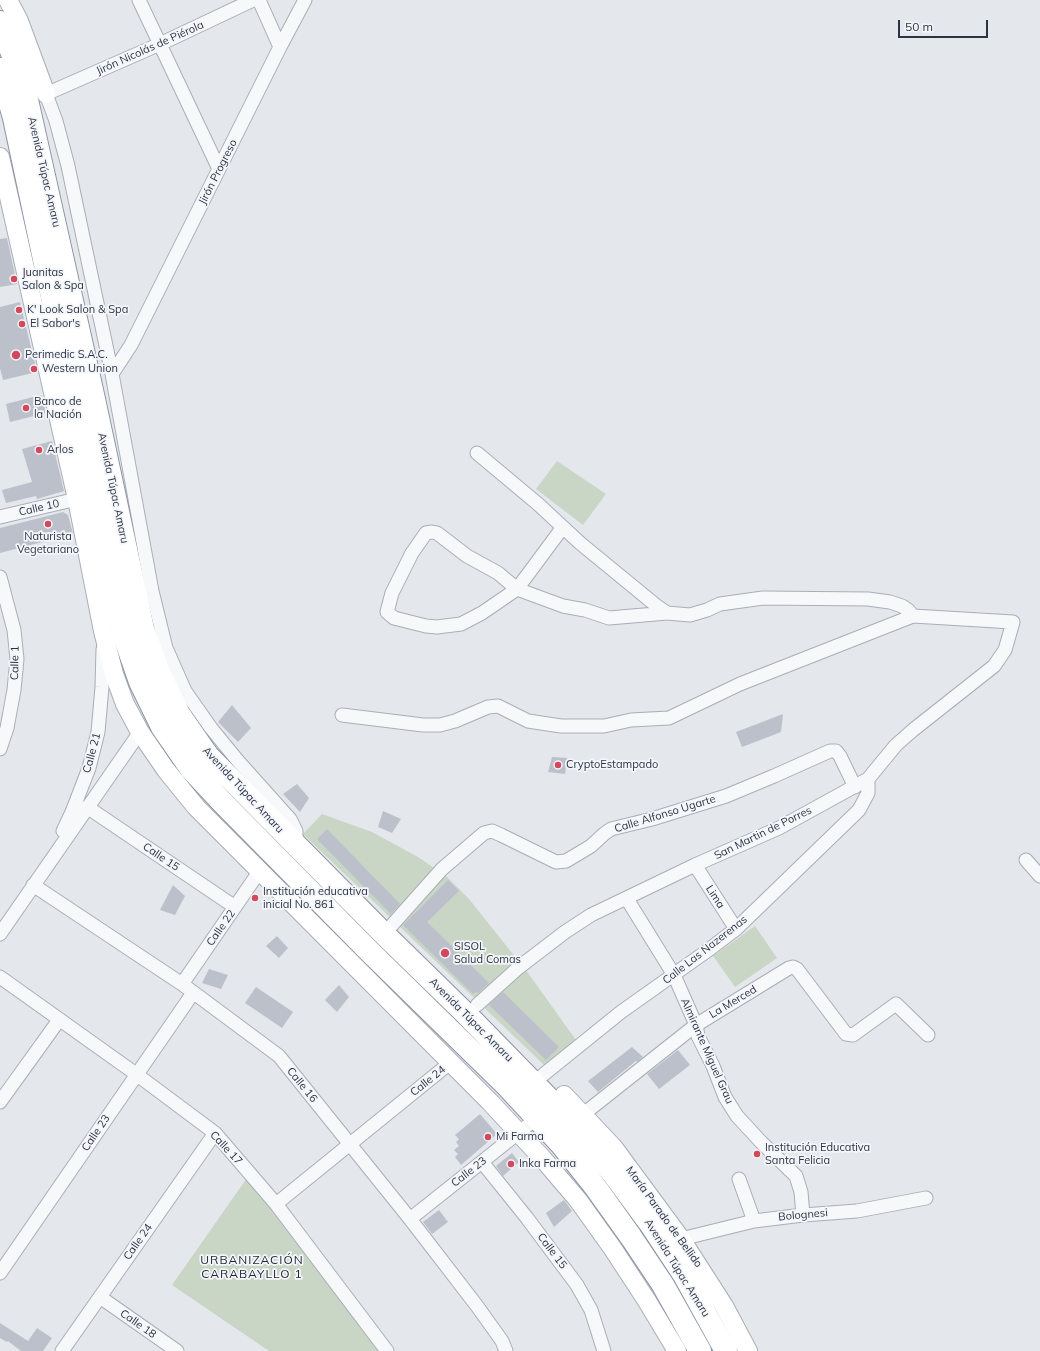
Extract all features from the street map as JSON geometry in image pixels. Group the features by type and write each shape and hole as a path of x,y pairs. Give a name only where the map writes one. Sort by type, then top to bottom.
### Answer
{"highway":[{"name":"Avenida Túpac Amaru","path":"0,22 7,81 124,636 140,682 162,727 191,769 369,951 552,1105 577,1119 684,1275 726,1351"},
{"name":"Avenida Túpac Amaru","path":"15,117 91,383 143,629 159,673 179,714 208,756 296,846 466,1014 534,1083 552,1105 561,1144 596,1188 631,1237 663,1286 700,1351"}],"main road":[{"path":"8,0 20,21 46,94"},
{"path":"7,81 46,94"},
{"path":"15,117 46,94"},
{"path":"0,156 77,499 103,631 114,674 125,704 140,732 166,770 196,807 519,1133 578,1200 609,1243 647,1301 677,1351"},
{"name":"María Parado de Bellido","path":"577,1119 614,1148 681,1239 724,1306 748,1351"}],"street":[{"path":"139,0 219,169"},
{"name":"Jirón Nicolás de Piérola","path":"46,94 160,44 253,0"},
{"path":"259,0 280,47"},
{"name":"Jirón Progreso","path":"112,374 131,345 280,47 306,0"},
{"path":"46,94 56,121 68,166 107,348 152,591 166,648 185,691 211,728 290,820 296,831 296,846"},
{"path":"107,348 131,345"},
{"path":"477,454 658,607 667,612"},
{"name":"Calle 10","path":"0,517 77,499"},
{"path":"342,715 423,725 440,725 455,721 488,707 498,706 528,721 561,726 604,726 631,720 669,718 740,684 913,616 902,606 890,602 868,599 763,598 720,604 690,615 667,612 609,618 585,610 563,606 517,589 498,573 467,556 437,533 432,532 426,533 412,553 392,593 387,612 394,618 426,626 437,627 460,624 482,613 517,589 563,527"},
{"name":"Calle 1","path":"0,577 14,630 17,659 14,690 7,728 0,749"},
{"name":"San Martin de Porres","path":"477,1005 518,968 565,932 591,915 695,865 779,828 868,779 896,745 927,718 994,666 1005,650 1013,622 913,616"},
{"name":"Calle 21","path":"46,866 72,812 89,768 98,732 102,687 103,631"},
{"name":"Calle 21","path":"0,934 140,732"},
{"name":"Calle Alfonso Ugarte","path":"384,934 442,869 484,833 492,831 556,862 566,861 591,846 611,829 652,819 726,796 830,750 836,751 840,756 855,786"},
{"name":"Calle Las Nazerenas","path":"534,1083 621,1012 674,976 736,929 859,810 868,793 868,779"},
{"name":"Calle 15","path":"87,807 235,907"},
{"path":"1026,860 1040,876"},
{"name":"Lima","path":"695,865 736,929"},
{"name":"Calle 22","path":"182,984 259,872"},
{"name":"Calle 16","path":"33,885 182,984 279,1056 410,1219 477,1306 502,1341 506,1351"},
{"name":"Almirante Miguel Grau","path":"627,899 674,976 696,1024 698,1036 713,1066 725,1097 737,1116 796,1176 801,1192 803,1215"},
{"name":"La Merced","path":"577,1119 696,1024 793,967 846,1034 853,1035 896,1004 928,1035"},
{"name":"Calle 17","path":"0,977 136,1074 215,1133 276,1204 387,1351"},
{"name":"Calle 23","path":"0,1273 193,993"},
{"path":"0,1102 59,1020"},
{"name":"Calle 24","path":"276,1204 450,1063"},
{"name":"Calle 23","path":"410,1219 552,1105"},
{"name":"Calle 24","path":"62,1351 215,1133"},
{"name":"Calle 15","path":"482,1162 532,1224 577,1285 591,1310 604,1351"},
{"path":"739,1179 754,1221"},
{"name":"Bolognesi","path":"681,1239 754,1221 803,1215 857,1211 926,1198"},
{"name":"Calle 18","path":"100,1297 177,1351"}],"green space":[{"path":"557,461 606,494 583,525 536,489"},
{"path":"322,814 372,832 418,857 446,876 469,899 528,973 576,1040 544,1065 303,834"},
{"path":"755,926 777,958 735,987 713,956"},
{"path":"247,1178 272,1205 383,1351 269,1351 172,1285"}],"building":[{"path":"7,238 17,284 0,287 0,239"},
{"path":"20,302 37,372 3,380 0,368 0,307"},
{"name":"Banco de la Nación","path":"41,395 46,413 10,422 6,404"},
{"path":"52,441 64,491 37,499 36,496 6,503 2,490 32,482 22,449"},
{"path":"63,512 68,515 73,534 0,553 0,528"},
{"path":"232,705 251,728 238,742 218,722"},
{"path":"783,714 781,732 742,747 736,732"},
{"name":"CryptoEstampado","path":"552,757 567,758 565,774 548,772"},
{"path":"297,784 309,798 300,812 283,794"},
{"path":"383,811 401,819 392,833 378,827"},
{"path":"327,829 400,904 391,914 317,839"},
{"name":"SISOL Salud Comas","path":"448,880 459,891 427,922 489,983 478,993 476,992 473,994 403,925"},
{"path":"173,885 185,896 175,915 160,910"},
{"path":"277,936 288,948 279,958 266,946"},
{"path":"209,969 228,975 221,989 202,983"},
{"path":"339,985 349,997 337,1012 325,1000"},
{"path":"256,987 293,1012 282,1028 245,1003"},
{"name":"SISOL Salud Comas","path":"503,992 559,1047 546,1060 489,1005"},
{"path":"632,1047 643,1057 598,1092 588,1081"},
{"path":"678,1050 690,1065 659,1089 647,1074"},
{"path":"480,1114 497,1134 461,1165 455,1157 458,1154 454,1150 459,1146 456,1142 459,1139 455,1135"},
{"path":"512,1153 519,1162 503,1176 496,1166"},
{"path":"564,1200 572,1211 554,1227 546,1213"},
{"path":"439,1210 448,1222 432,1234 423,1222"},
{"path":"0,1323 28,1341 37,1328 52,1338 43,1351 21,1351 8,1341 7,1342 0,1338"}],"place":[{"name":"Juanitas Salon & Spa","path":"14,279"},
{"name":"K' Look Salon & Spa","path":"19,310"},
{"name":"El Sabor's","path":"22,324"},
{"name":"Perimedic S.A.C.","path":"16,355"},
{"name":"Western Union","path":"34,369"},
{"name":"Banco de la Nación","path":"26,408"},
{"name":"Arlos","path":"39,450"},
{"name":"Naturista Vegetariano","path":"48,524"},
{"name":"CryptoEstampado","path":"558,765"},
{"name":"Institución educativa inicial No. 861","path":"255,898"},
{"name":"SISOL Salud Comas","path":"445,953"},
{"name":"Mi Farma","path":"488,1137"},
{"name":"Institución Educativa Santa Felicia","path":"757,1154"},
{"name":"Inka Farma","path":"511,1164"}],"district":[{"name":"URBANIZACIÓN CARABAYLLO 1","path":"252,1267"}]}
